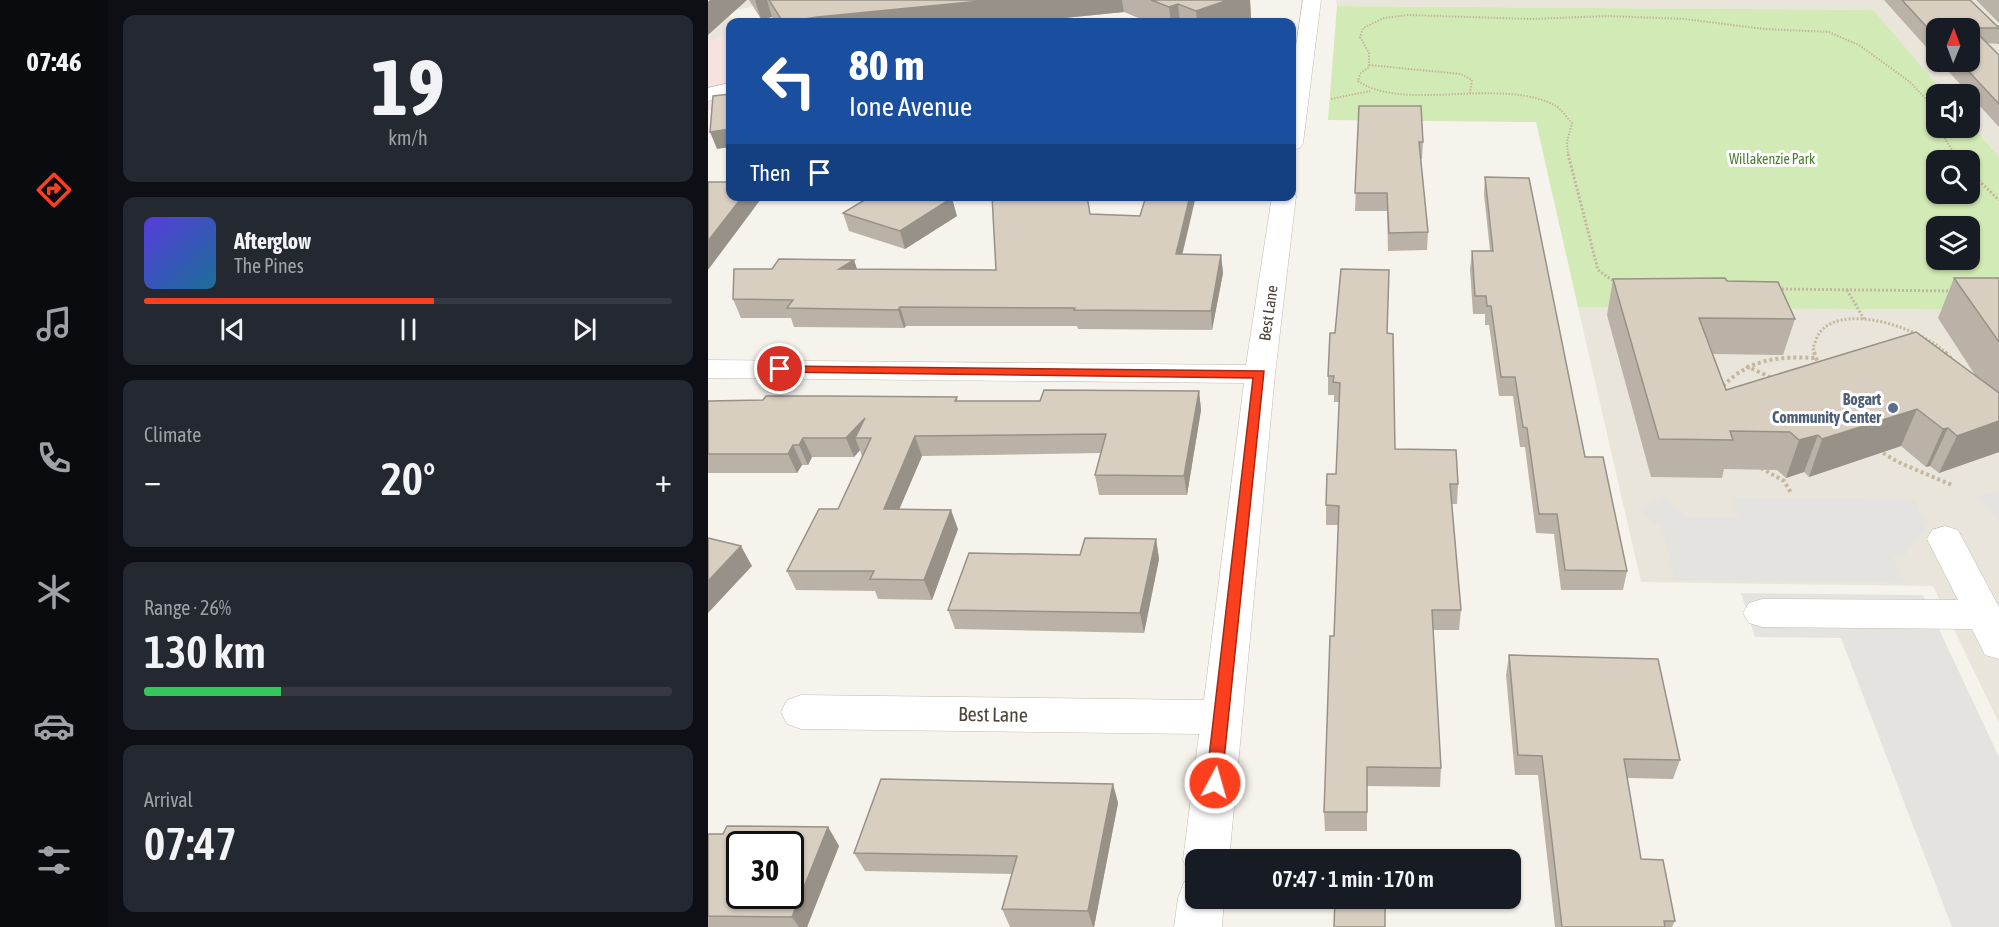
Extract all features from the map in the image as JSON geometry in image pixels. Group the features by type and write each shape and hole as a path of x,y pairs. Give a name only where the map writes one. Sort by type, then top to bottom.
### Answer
{"street":[{"path":"1296,114 1312,0"},
{"path":"708,95 726,90"},
{"name":"Best Lane","path":"1207,849 1260,374 1283,201"},
{"path":"708,369 1260,374"},
{"path":"1945,539 1992,629"},
{"path":"1762,613 1992,629"},
{"name":"Best Lane","path":"801,712 1222,717"},
{"path":"1198,927 1200,909"}],"path":[{"path":"1621,284 1604,276 1598,270 1566,148 1573,127 1568,114 1559,106 1542,100 1470,93 1386,94 1362,88 1358,81 1359,75 1369,64 1369,53 1360,41 1361,31 1377,20 1399,16 1519,19 1642,17 1829,32 1859,45 1910,82 1926,99"},
{"path":"1369,64 1461,74 1472,80 1470,93"},
{"path":"1327,99 1344,98 1370,91"},
{"path":"1980,182 1999,200"},
{"path":"1767,289 1959,291"},
{"path":"1847,290 1864,320"},
{"path":"1823,371 1815,358 1814,343 1824,328 1839,322 1864,320 1892,323 1924,335 1946,350 1958,369"},
{"path":"1719,394 1731,376 1746,366 1767,359 1815,358"},
{"path":"1746,366 1758,374 1779,380"},
{"path":"1871,443 1892,459 1952,485"},
{"path":"1758,466 1784,481 1791,493"}],"shaded area":[{"path":"708,0 785,0 726,12 731,18 726,18 726,36 708,42"},
{"path":"1336,0 1999,0 1999,157 1980,135 1980,84 1936,84 1872,10 1337,6"},
{"path":"726,36 726,108 708,111 708,42"},
{"path":"1578,307 1999,310 1999,723 1933,586 1641,582"},
{"path":"1999,492 1999,521 1976,496"},
{"path":"1663,496 1689,518 1738,518 1732,498 1914,499 1923,517 1930,520 1904,557 1893,557 1905,583 1675,580 1662,529 1638,509"},
{"path":"1741,593 1923,595 1999,757 1999,927 1952,927 1841,638 1755,637"}],"green space":[{"name":"Willakenzie Park","path":"1337,6 1873,10 1936,84 1926,84 1926,138 1980,138 1980,135 1999,157 1999,310 1578,307 1536,122 1328,120"}],"building":[{"path":"769,0 991,0 810,18 780,18"},
{"path":"1151,0 1228,0 1196,11 1178,4 1169,7"},
{"path":"1902,0 1970,0 1999,28 1980,28 1980,18 1926,18 1926,26"},
{"path":"1980,36 1999,55 1999,104 1969,72 1980,72"},
{"path":"726,94 726,130 710,132 713,96"},
{"path":"1359,106 1421,106 1423,142 1419,142 1428,232 1389,233 1387,193 1355,193"},
{"path":"1485,177 1529,178 1585,457 1603,457 1627,571 1565,570 1557,514 1539,514 1527,428 1523,427 1515,377 1501,377 1491,306 1487,306 1486,296 1475,296 1472,251 1493,251"},
{"path":"708,182 726,182 726,201 739,201 708,241"},
{"path":"863,201 947,201 900,231 843,213"},
{"path":"992,201 1088,201 1090,214 1140,216 1144,201 1189,201 1176,254 1221,255 1211,311 1074,310 1075,308 900,307 898,310 787,308 793,300 733,299 734,269 772,269 779,259 854,260 839,269 996,270"},
{"path":"1341,269 1389,270 1387,333 1393,334 1395,449 1456,450 1458,484 1450,484 1461,610 1432,610 1441,768 1367,767 1367,812 1324,812 1330,636 1334,636 1339,506 1326,505 1327,474 1336,474 1340,383 1333,382 1334,376 1328,376 1330,333 1335,333"},
{"path":"1725,278 1727,281 1778,282 1795,319 1699,318 1726,390 1916,332 1999,393 1999,421 1957,436 1948,428 1943,429 1917,409 1822,439 1818,435 1799,440 1790,432 1730,431 1733,440 1659,439 1613,279"},
{"path":"1954,278 1999,278 1999,342"},
{"path":"1044,390 1199,391 1184,476 1095,475 1106,434 915,436 884,509 951,510 924,580 870,579 874,571 787,571 819,509 838,509 871,438 855,438 865,418 846,438 803,438 799,445 793,445 788,454 708,454 708,401 763,400 766,396 825,396 957,397 955,401 1040,401"},
{"path":"708,538 741,546 708,581"},
{"path":"1085,538 1156,539 1140,613 948,610 969,553 1080,555"},
{"path":"1509,655 1658,659 1680,760 1624,759 1641,859 1663,860 1675,921 1664,921 1665,927 1562,927 1542,756 1518,755"},
{"path":"881,779 1113,784 1088,911 1002,909 1017,856 854,853"},
{"path":"727,826 828,827 804,887 804,831 726,831 726,909 795,909 792,917 708,916 708,834 723,834"},
{"path":"1335,909 1385,909 1385,927 1334,927"}],"place":[{"name":"Bogart Community Center","path":"1893,408"}],"route":[{"path":"780,369 1260,374 1215,783"}]}
